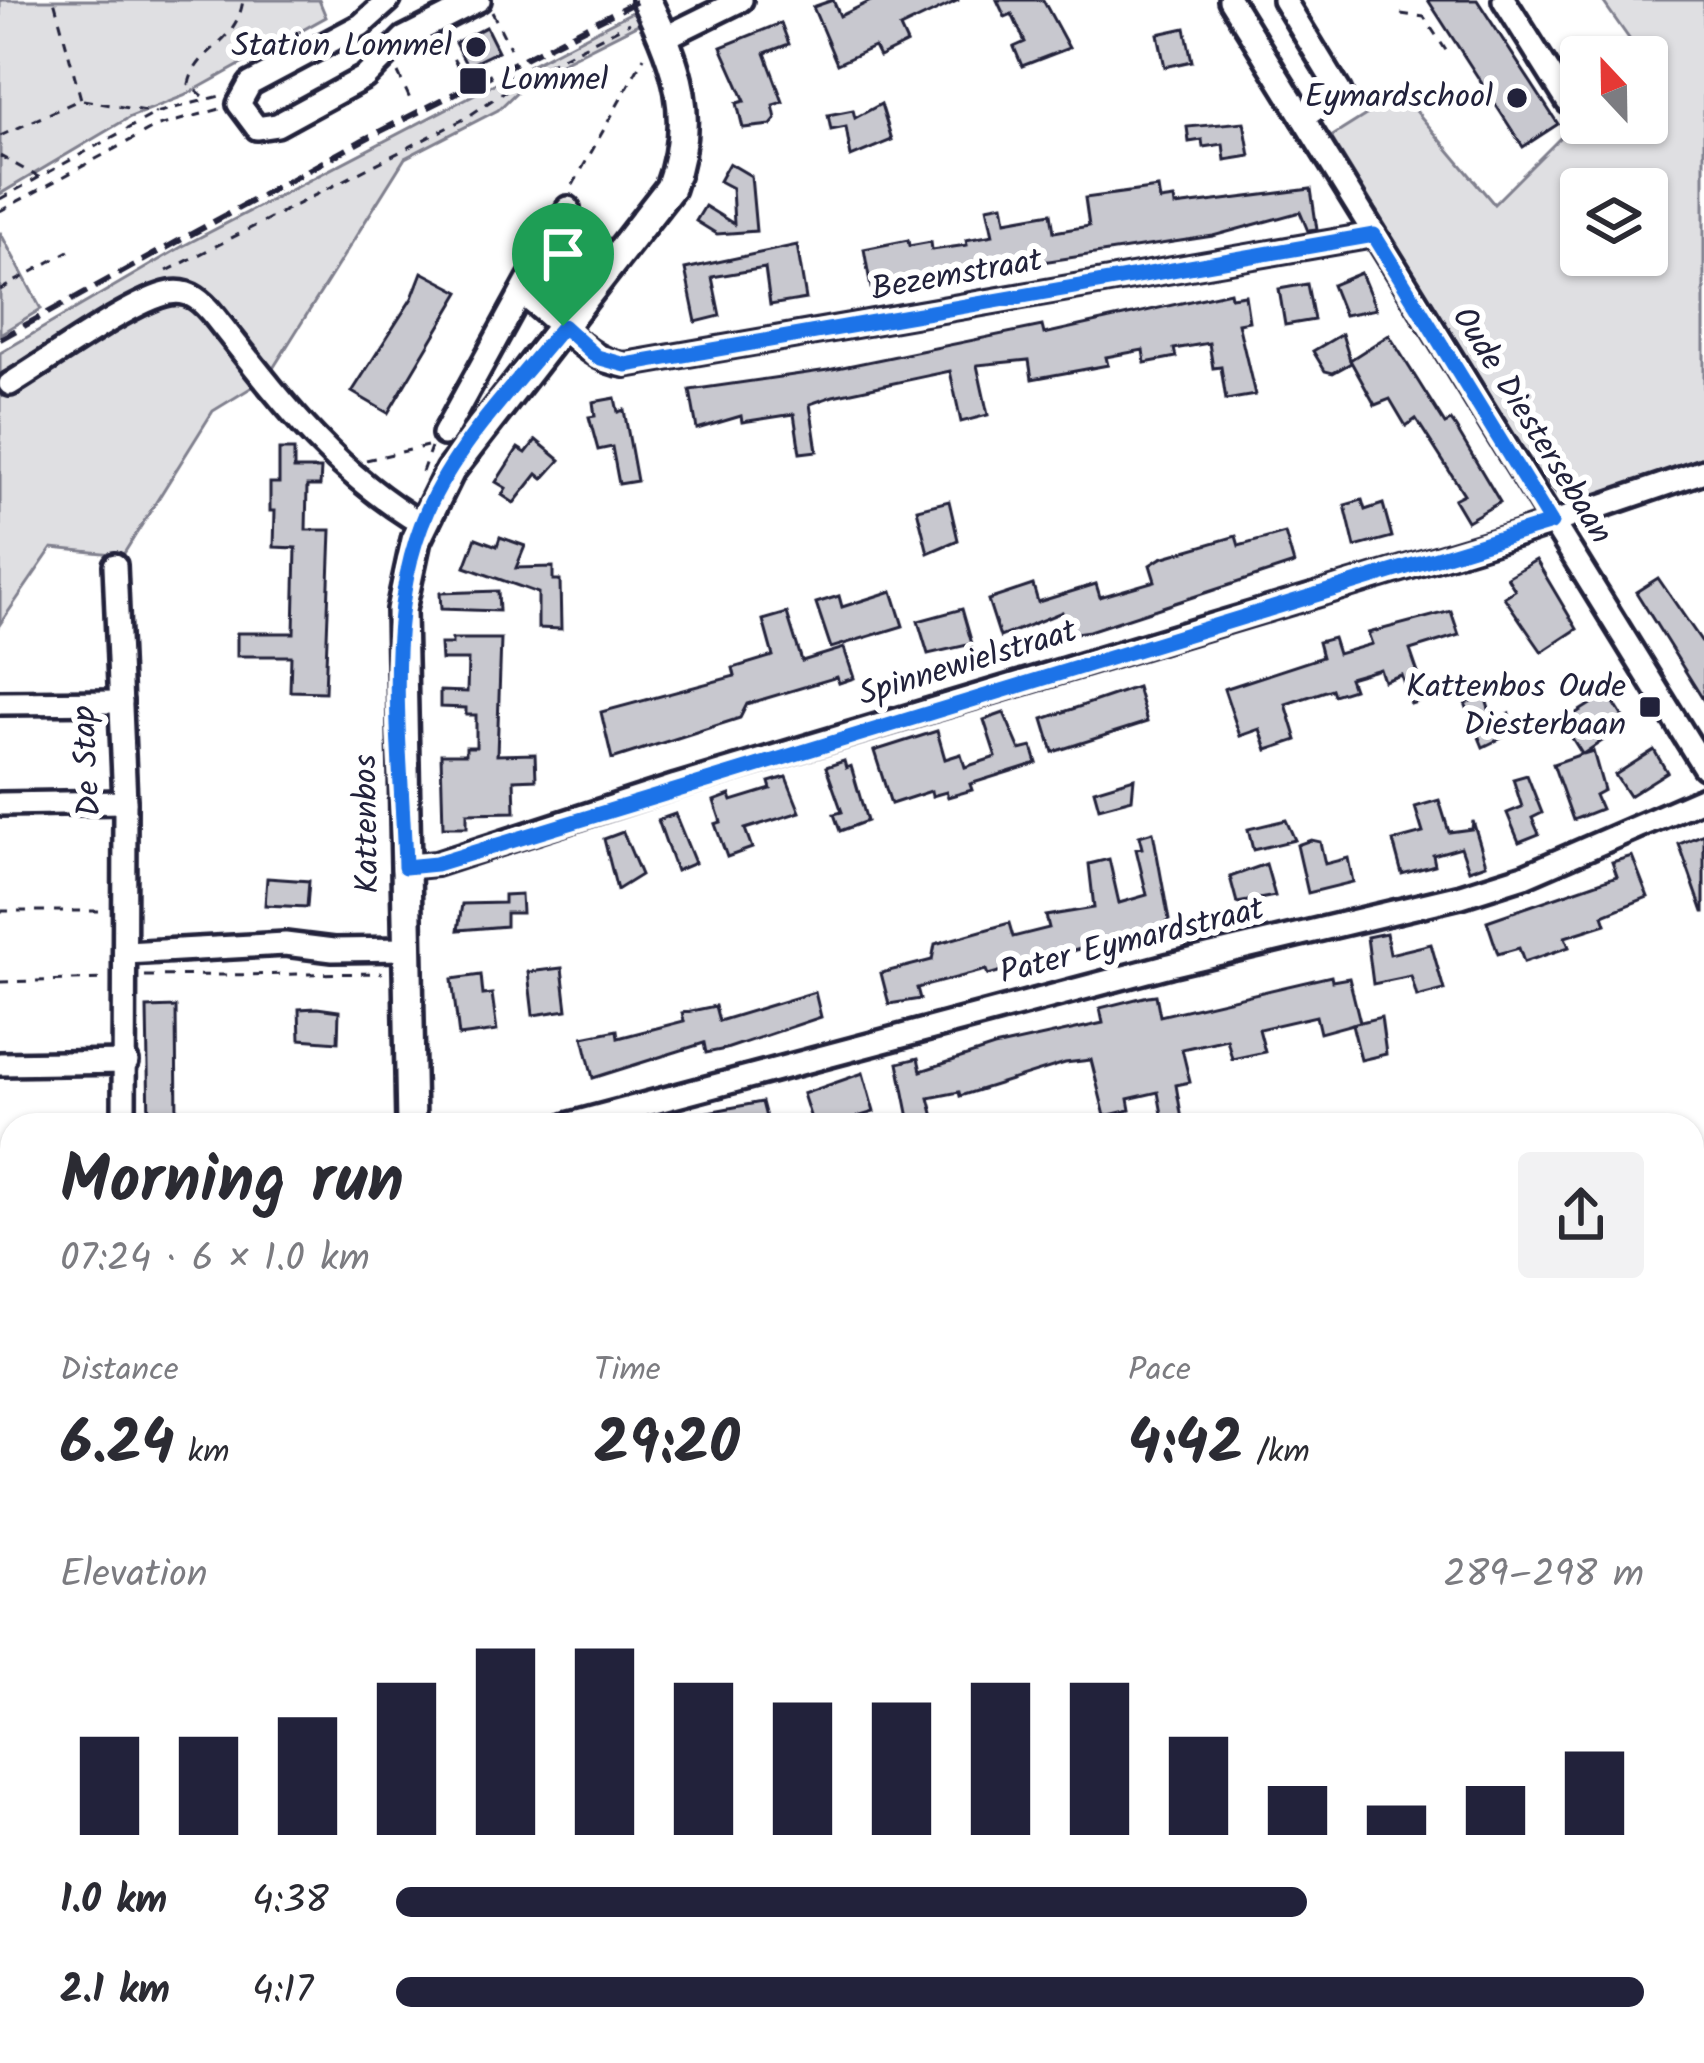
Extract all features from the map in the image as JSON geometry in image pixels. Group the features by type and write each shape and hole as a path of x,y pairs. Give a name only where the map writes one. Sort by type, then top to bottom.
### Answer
{"main road":[{"name":"Kattenbos","path":"411,1113 401,610 422,524 463,452 670,188 683,152 685,105 649,6"}],"street":[{"path":"389,0 361,25 240,99 257,128 277,125 365,77 404,38 482,0"},
{"path":"664,38 741,0"},
{"name":"Oude Diestersebaan","path":"1230,0 1704,767"},
{"path":"1284,0 1340,92 1303,118"},
{"path":"1504,0 1560,89"},
{"path":"361,25 390,55"},
{"path":"438,440 569,199"},
{"name":"Bezemstraat","path":"563,326 597,357 626,365 1374,235"},
{"path":"10,384 147,303 186,293 211,312 305,432 341,466 422,524"},
{"path":"521,294 563,326"},
{"name":"Spinnewielstraat","path":"405,867 436,864 1551,523 1704,471"},
{"name":"De Stap","path":"115,565 126,911 125,1113"},
{"path":"0,703 121,702"},
{"name":"Pater Eymardstraat","path":"612,1113 1127,976 1461,896 1524,876 1704,798"},
{"path":"0,804 124,802"},
{"path":"126,952 285,944 407,961"},
{"path":"0,1064 128,1062"}],"path":[{"path":"54,0 81,100"},
{"path":"204,97 189,84 193,68 229,38 243,0"},
{"path":"482,0 510,48"},
{"path":"178,265 466,118 649,6"},
{"path":"1402,14 1424,17 1448,52"},
{"path":"435,23 460,73"},
{"path":"569,199 649,48 664,38"},
{"path":"390,55 410,99"},
{"path":"0,199 156,113 204,97 240,99"},
{"path":"0,211 155,127 240,99"},
{"path":"0,136 81,100 156,113"},
{"path":"0,156 40,178"},
{"path":"0,290 69,250"},
{"path":"341,466 438,440"},
{"path":"0,911 126,911"},
{"path":"0,982 407,961"}],"shaded area":[{"path":"0,0 319,0 326,17 184,96 130,117 0,194"},
{"path":"1602,0 1704,0 1704,458 1577,501 1558,495 1536,470 1331,137 1401,93 1494,204 1560,138 1560,144 1668,144 1668,36 1627,36"},
{"path":"634,11 640,23 531,78 498,110 405,158 267,378 213,411 123,555 52,548 0,624 0,353 183,246"},
{"path":"0,232 41,309 0,334"}],"building":[{"path":"833,0 840,16 873,0 959,0 900,28 907,43 879,57 874,47 837,64 813,7"},
{"path":"997,0 1043,0 1069,48 1022,66 1014,47 1025,42 1012,14 1005,17"},
{"name":"Eymardschool","path":"1428,0 1477,0 1558,124 1523,147"},
{"path":"781,23 789,44 765,53 783,102 773,105 776,119 771,125 743,128 737,103 745,101 721,47"},
{"name":"Station Lommel","path":"486,27 498,51 467,66 455,43"},
{"path":"1185,28 1192,61 1165,67 1158,34"},
{"path":"881,104 892,140 851,157 846,127 831,130 828,115 853,110 855,118"},
{"path":"1244,122 1250,156 1225,160 1223,144 1203,147 1202,140 1189,142 1187,127"},
{"path":"729,163 751,176 756,231 717,234 696,221 705,206 734,224 732,188 719,181"},
{"path":"1158,188 1160,201 1174,199 1175,206 1311,189 1317,230 1308,231 1300,212 1213,236 871,288 864,249 908,240 909,246 931,242 932,250 967,245 966,240 993,235 987,207 1003,204 1006,221 1051,213 1054,232 1089,226 1085,198"},
{"path":"797,245 806,299 770,305 765,268 712,277 720,316 696,322 685,269"},
{"path":"422,272 460,292 388,413 352,392 412,298"},
{"path":"1361,273 1376,309 1344,315 1332,285"},
{"path":"1307,284 1314,320 1285,325 1279,289"},
{"path":"1230,292 1231,297 1245,295 1249,321 1238,323 1255,395 1226,400 1221,367 1213,368 1209,343 1174,349 1176,357 1145,363 1143,350 1106,357 1108,365 1032,379 1029,360 977,365 988,415 961,422 950,371 833,396 810,404 817,451 800,453 794,414 742,422 741,416 697,429 690,390 828,370 1042,326 1044,334"},
{"path":"1342,334 1351,363 1333,373 1325,371 1313,351"},
{"path":"1389,335 1445,424 1451,421 1456,428 1500,502 1467,521 1454,499 1464,494 1416,419 1406,426 1390,399 1375,405 1350,360"},
{"path":"615,398 618,412 624,410 637,481 619,484 612,447 598,450 589,417 595,416 593,402"},
{"path":"536,440 560,460 543,479 537,474 514,503 502,495 506,488 496,482 518,448 526,453"},
{"path":"279,450 294,450 294,469 321,469 320,486 307,486 306,530 331,530 325,692 290,691 291,656 237,656 237,633 294,633 296,548 274,547 275,511 270,511 270,483 279,483"},
{"path":"1362,500 1365,510 1383,504 1392,537 1355,547 1345,505"},
{"path":"949,501 958,540 928,553 917,509"},
{"path":"1285,533 1294,564 1089,631 1069,634 1062,612 1000,637 988,600 1033,585 1038,602 1096,584 1100,597 1155,581 1150,565 1161,558 1236,536 1239,546"},
{"path":"500,537 525,546 516,568 553,567 553,580 560,580 561,629 538,628 538,593 465,567 476,538 497,546"},
{"path":"1536,560 1577,629 1542,652 1504,597 1515,590 1507,577"},
{"path":"1658,578 1704,645 1704,701 1636,592"},
{"path":"498,591 499,611 441,609 440,593"},
{"path":"892,591 903,626 831,648 816,603 839,596 842,607"},
{"path":"962,609 972,644 928,654 918,621"},
{"path":"1451,611 1459,635 1410,650 1421,682 1428,680 1433,697 1411,704 1401,675 1384,681 1380,669 1349,678 1353,689 1334,695 1332,689 1286,704 1297,740 1267,750 1260,729 1240,736 1224,689 1322,657 1318,642 1333,638 1338,654 1372,644 1368,633"},
{"path":"787,613 802,661 844,648 854,678 839,683 837,677 747,704 740,718 612,759 601,712 735,676 733,668 773,656 763,620"},
{"path":"452,639 501,639 497,755 535,754 536,779 514,780 515,812 467,813 467,827 443,827 441,754 466,754 466,747 476,747 476,715 466,715 466,708 440,707 440,691 467,692 468,660 441,660 440,644 452,644"},
{"path":"1137,687 1147,722 1053,752 1043,719"},
{"path":"1608,693 1627,724 1583,754 1593,751 1604,790 1595,795 1601,809 1573,820 1553,764 1582,754 1562,722"},
{"path":"1485,696 1493,722 1509,714 1514,732 1483,747 1465,703"},
{"path":"1004,713 1020,750 1032,747 1037,763 970,784 972,790 948,797 946,792 932,796 931,791 891,804 874,751 937,731 945,759 961,754 965,767 996,757 984,720"},
{"path":"1654,750 1667,772 1629,796 1615,775"},
{"path":"844,761 846,768 851,766 867,821 840,831 834,814 842,812 826,767"},
{"path":"1527,775 1542,813 1532,818 1539,834 1519,842 1507,813 1522,807 1513,779"},
{"path":"786,777 800,812 745,829 752,848 727,857 715,824 721,822 714,801 730,795 732,801 771,789 769,782"},
{"path":"1134,778 1132,799 1099,808 1094,790"},
{"path":"1439,800 1449,832 1472,829 1473,821 1486,864 1469,870 1461,847 1433,855 1435,865 1402,874 1393,841 1423,833 1415,807"},
{"path":"675,814 695,863 676,871 658,820"},
{"path":"1286,820 1295,840 1253,850 1248,829"},
{"path":"623,832 641,875 617,890 604,839"},
{"path":"1153,832 1169,920 1162,926 988,975 986,970 917,988 920,999 889,1004 881,973 932,960 935,944 1009,923 1013,937 1049,928 1046,916 1094,908 1089,864 1109,859 1119,903 1147,895 1136,849 1142,848 1139,836"},
{"path":"1704,834 1704,912 1703,912 1679,844"},
{"path":"1320,842 1325,864 1348,858 1353,882 1308,893 1297,845"},
{"path":"1632,856 1648,897 1603,915 1606,924 1565,937 1569,947 1524,962 1519,948 1498,954 1487,921 1617,876 1612,862"},
{"path":"1266,864 1275,896 1237,903 1230,877"},
{"path":"267,878 309,881 307,907 265,905"},
{"path":"521,894 522,913 506,913 506,926 458,930 462,904 504,903 504,895"},
{"path":"1386,933 1390,954 1431,944 1444,990 1417,997 1411,976 1373,984 1367,937"},
{"path":"562,968 567,1010 533,1015 528,972"},
{"path":"481,975 483,995 492,994 497,1031 459,1036 452,979"},
{"path":"1331,976 1332,981 1349,978 1360,1022 1320,1033 1316,1016 1259,1029 1265,1052 1232,1059 1227,1039 1182,1049 1190,1082 1176,1085 1181,1113 1162,1113 1158,1092 1128,1099 1130,1110 1104,1113 1091,1060 1065,1063 960,1096 959,1092 929,1098 933,1113 908,1113 898,1063 918,1058 921,1071 994,1047 1103,1023 1100,1008 1148,996 1156,995 1160,1016"},
{"path":"815,992 821,1017 726,1049 706,1053 704,1043 593,1078 583,1037 617,1030 618,1038 684,1021 682,1013 715,1006 719,1021"},
{"path":"176,1007 177,1113 149,1113 147,1008"},
{"path":"299,1009 339,1011 338,1042 300,1039"},
{"path":"1381,1017 1386,1054 1361,1060 1352,1024"},
{"path":"863,1073 874,1112 809,1113 803,1094"},
{"path":"762,1102 765,1113 708,1113"}],"railway":[{"path":"0,339 363,140 639,0"}],"place":[{"name":"Station Lommel","path":"476,47"},
{"name":"Lommel","path":"473,81"},
{"name":"Eymardschool","path":"1517,98"},
{"name":"Kattenbos Oude Diesterbaan","path":"1650,707"}],"route":[{"path":"1374,235 1551,523 676,786 436,864 405,867 401,610 405,576 428,508 450,471 563,326 597,357 626,365 1356,242 1374,235"}]}
